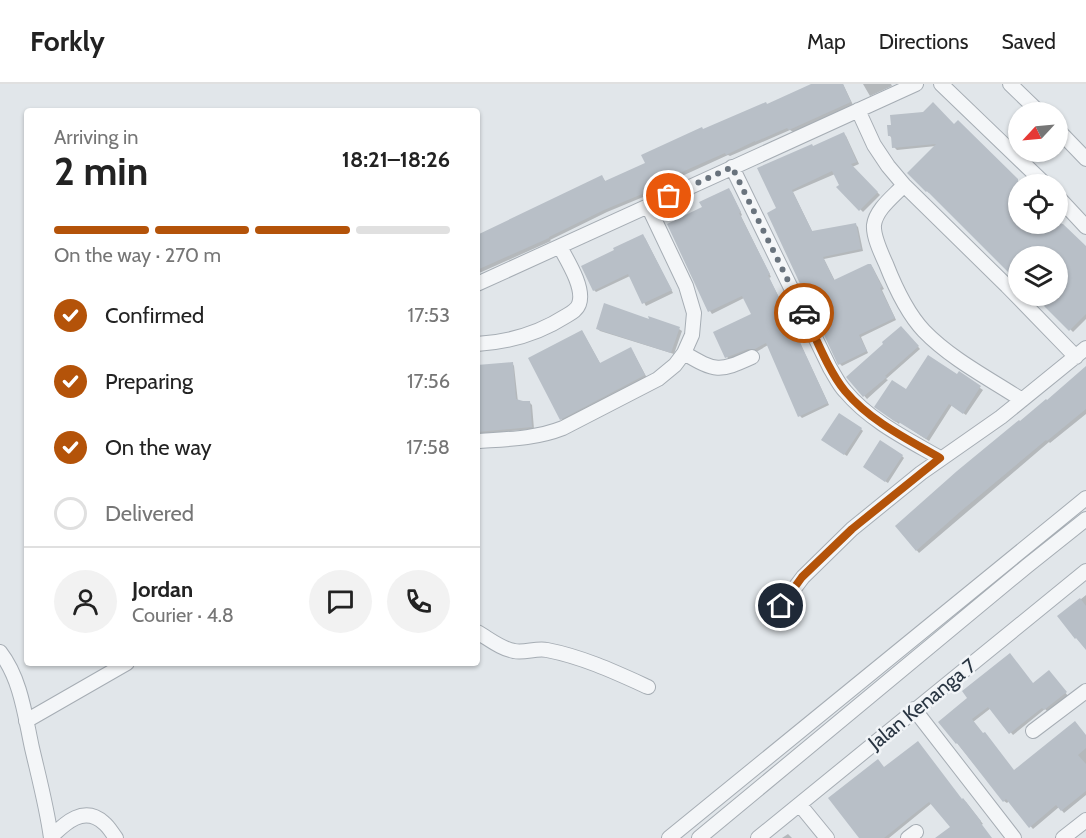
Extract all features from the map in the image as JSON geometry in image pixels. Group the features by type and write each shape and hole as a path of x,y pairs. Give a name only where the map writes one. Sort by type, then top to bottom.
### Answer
{"street":[{"path":"480,283 916,84"},
{"path":"941,84 1035,174"},
{"path":"1010,84 1029,102"},
{"path":"781,606 802,577 852,529 940,458 1022,400 1081,353 1007,286 904,185 874,145 858,110"},
{"path":"1068,140 1086,159"},
{"path":"732,167 830,368 844,390 878,420 940,458"},
{"path":"904,185 879,212 874,225 877,243 907,307 924,331 949,353 1022,400"},
{"path":"480,441 533,437 563,428 658,379 675,365 684,353 692,335 694,313 686,286 648,206"},
{"path":"1068,208 1086,227"},
{"path":"480,344 526,336 551,326 576,310 580,303 580,292 560,246"},
{"path":"684,353 704,365 718,368 730,367 753,357"},
{"path":"669,838 1086,498"},
{"path":"699,838 1086,519"},
{"name":"Jalan Kenanga 7","path":"758,838 1086,571"},
{"path":"480,634 507,649 545,650 569,656 601,666 648,687"},
{"path":"0,652 12,672 20,693 51,838"},
{"path":"26,721 122,666"},
{"path":"1033,731 1085,693"},
{"path":"914,709 1014,838"},
{"path":"800,805 827,838"},
{"path":"51,838 67,821 83,816 94,817 104,822 116,838"},
{"path":"1063,838 1086,820"}],"building":[{"path":"811,84 843,84 851,102 789,130 787,128 691,168 645,189 647,192 480,269 480,234 602,175 605,181 645,163 641,155 702,127 703,129 766,102 767,104"},
{"path":"933,102 954,124 958,120 1013,174 1008,174 1008,234 1068,234 1068,229 1086,246 1086,314 1069,331 1044,306 1068,306 1068,246 1008,246 1008,272 907,173 936,144 892,148 887,125 891,125 890,115 923,112"},
{"path":"844,132 857,162 851,164 878,192 859,211 836,187 839,185 832,171 792,190 812,231 856,223 861,249 823,257 834,280 871,264 895,318 859,335 867,351 838,365 767,213 776,208 757,168"},
{"path":"729,188 828,403 798,417 766,343 755,349 748,349 725,358 713,332 751,314 742,296 708,312 667,224 702,207 699,202"},
{"path":"643,234 672,290 642,304 628,274 593,291 581,266"},
{"path":"604,303 680,327 671,353 596,329"},
{"path":"901,326 919,346 863,397 846,377"},
{"path":"582,330 600,363 631,347 645,375 560,420 528,358"},
{"path":"928,355 957,374 959,371 981,386 963,414 949,404 926,439 874,407 892,380 906,389"},
{"path":"513,362 516,399 530,401 532,427 480,432 480,365"},
{"path":"1086,366 1086,409 961,511 916,551 895,526 957,471"},
{"path":"839,413 862,428 844,455 821,440"},
{"path":"880,440 903,455 885,482 863,467"},
{"path":"1080,598 1086,606 1086,650 1057,616"},
{"path":"1010,653 1033,683 1049,670 1067,692 1009,734 988,707 972,719 1014,770 1075,721 1086,735 1086,748 1078,755 1086,764 1086,791 1061,811 1056,805 1029,828 1006,799 1003,802 938,722 967,698 962,691"},
{"path":"918,741 992,838 935,838 950,827 929,802 884,838 859,838 828,798 878,759 884,767"}],"way so far":[{"path":"669,196 732,167 804,313"}],"route":[{"path":"781,606 802,577 824,555 852,529 940,458 878,420 844,390 830,368 804,313"}]}
